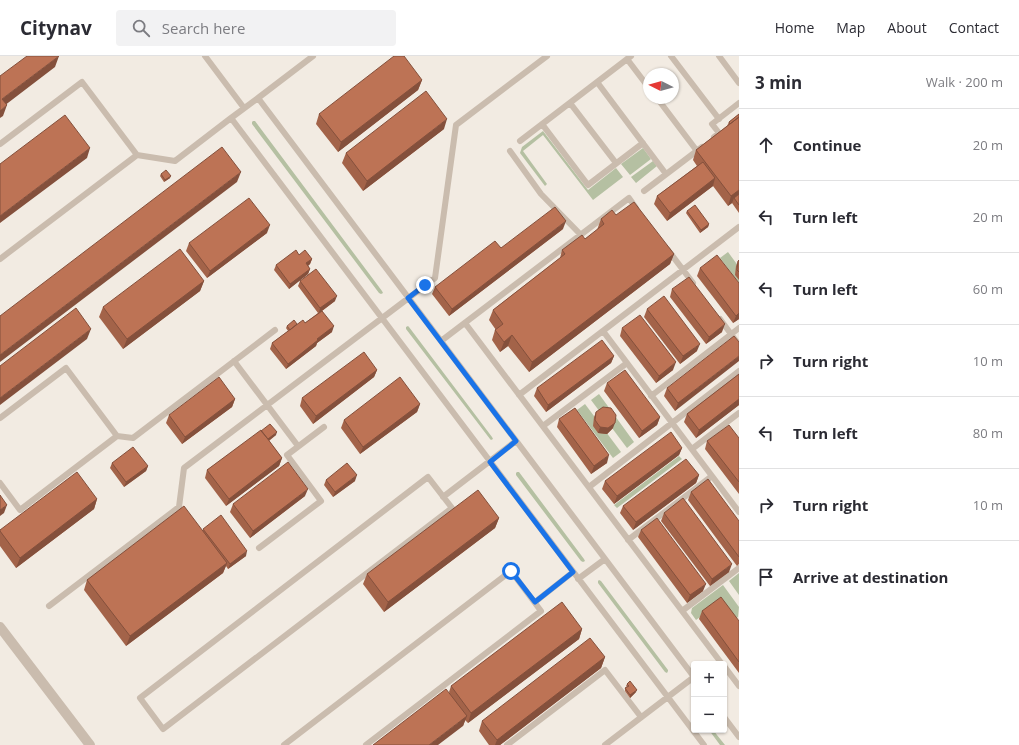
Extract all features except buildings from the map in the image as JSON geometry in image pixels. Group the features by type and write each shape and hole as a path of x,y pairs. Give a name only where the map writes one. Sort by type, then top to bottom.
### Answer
{"street":[{"path":"0,627 90,745"}],"lane":[{"path":"205,56 244,108"},
{"path":"0,144 82,82 136,155 175,161 313,56"},
{"path":"49,606 179,507 184,468 435,278 456,125 547,56"},
{"path":"671,56 719,119"},
{"path":"719,56 739,83"},
{"path":"520,141 629,58 643,79"},
{"path":"597,82 666,174"},
{"path":"258,98 691,673"},
{"path":"570,103 616,163"},
{"path":"644,191 719,133 712,124 739,103"},
{"path":"662,104 697,150"},
{"path":"231,118 704,745"},
{"path":"542,124 588,185 643,143"},
{"path":"510,151 542,194 581,235"},
{"path":"0,259 136,155"},
{"path":"441,341 629,198 638,210"},
{"path":"519,395 739,227"},
{"path":"666,248 696,287"},
{"path":"718,317 739,345"},
{"path":"465,323 720,661"},
{"path":"651,396 739,328"},
{"path":"0,483 20,510 117,436 133,438 276,330"},
{"path":"603,331 739,512"},
{"path":"234,361 298,446"},
{"path":"543,426 627,363"},
{"path":"0,418 66,368 117,436"},
{"path":"588,487 739,371"},
{"path":"692,449 739,413"},
{"path":"259,548 321,501 287,455 324,427"},
{"path":"443,497 516,441"},
{"path":"628,540 712,476"},
{"path":"428,477 443,497 452,508 163,729 140,698 428,477"},
{"path":"578,579 605,558"},
{"path":"682,611 739,568"},
{"path":"284,745 511,571 541,611 366,745"},
{"path":"535,602 573,572"},
{"path":"507,745 605,670 641,717"},
{"path":"727,670 739,686"},
{"path":"605,745 691,679"},
{"path":"727,721 739,737"}],"green space":[{"path":"253,121 255,121 383,293 379,293 252,124"},
{"path":"543,131 588,190 616,168 623,177 593,200 543,135 523,151 547,184 545,186 520,153 522,147"},
{"path":"643,148 651,159 630,175 621,164"},
{"path":"653,161 657,166 636,183 631,177"},
{"path":"728,252 739,267 739,283 720,258"},
{"path":"408,326 493,439 490,439 406,329"},
{"path":"599,394 634,442 627,448 591,400"},
{"path":"585,404 621,452 613,458 577,410"},
{"path":"679,456 682,459 617,508 614,505"},
{"path":"517,472 519,472 585,561 581,561 516,475"},
{"path":"739,573 739,595 729,581"},
{"path":"599,580 668,670 667,673 598,583"},
{"path":"723,585 739,607 738,617 732,622 718,604 696,620 691,613 692,608"},
{"path":"711,733 715,733 725,745 720,745"}],"route":[{"path":"425,285 408,298 516,441 490,462 573,572 535,602 511,571"}]}
